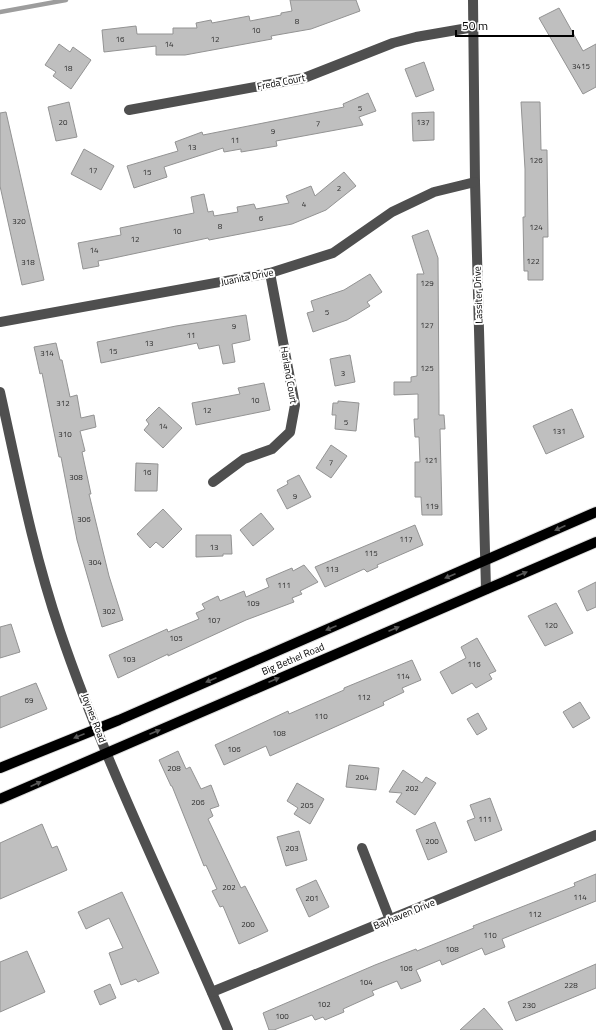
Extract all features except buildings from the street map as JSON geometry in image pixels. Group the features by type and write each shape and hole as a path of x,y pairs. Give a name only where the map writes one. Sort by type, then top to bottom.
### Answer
{"main road":[{"name":"Big Bethel Road","path":"0,768 98,729 596,512"},
{"name":"Big Bethel Road","path":"0,799 596,542"}],"street":[{"name":"Lassiter Drive","path":"473,0 475,182 486,589"},
{"name":"Freda Court","path":"129,110 304,78 393,43 416,37 474,27"},
{"name":"Juanita Drive","path":"0,322 270,273 333,253 392,212 434,192 475,182"},
{"name":"Harland Court","path":"213,482 244,459 272,449 290,432 295,405 270,273"},
{"name":"Joynes Road","path":"0,392 34,550 60,632 107,752 228,1030"},
{"name":"Bayhaven Drive","path":"212,992 596,835"},
{"path":"362,848 390,920"}],"waterway":[{"path":"0,12 66,0"}]}
